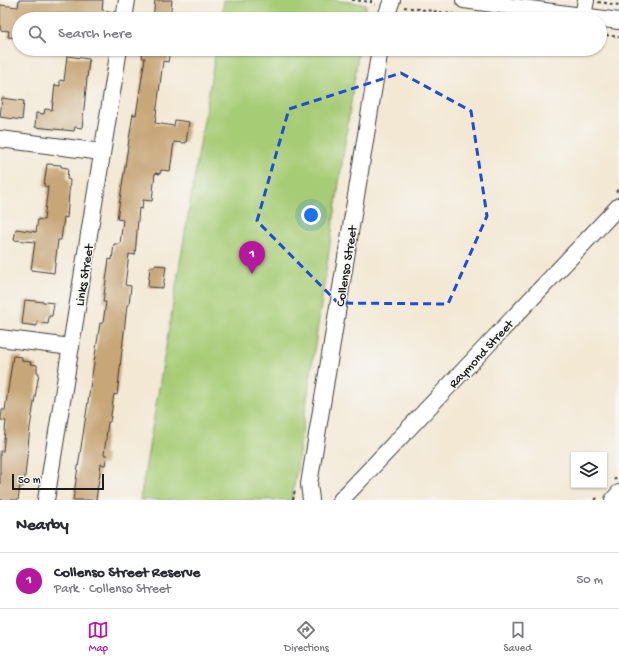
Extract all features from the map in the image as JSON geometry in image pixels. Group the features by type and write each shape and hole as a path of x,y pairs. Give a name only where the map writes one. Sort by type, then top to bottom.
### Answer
{"street":[{"path":"464,0 553,12"},
{"path":"584,12 586,0"},
{"path":"607,19 619,21"},
{"name":"Links Street","path":"46,500 118,56"},
{"name":"Collenso Street","path":"311,500 309,484 379,56"},
{"path":"0,139 102,152"},
{"name":"Raymond Street","path":"341,500 619,206"},
{"path":"0,338 71,347"},
{"name":"Collenso Street","path":"304,500 304,493 309,484"},
{"path":"613,500 619,493"}],"path":[{"path":"352,0 383,7 427,12"},
{"path":"607,35 619,37"}],"highlighted area":[{"path":"401,73 471,111 487,216 448,304 338,303 257,221 289,109"}],"green space":[{"path":"224,0 333,0 366,4 365,12 222,12"},
{"path":"215,56 358,56 292,500 140,500"}],"building":[{"path":"19,0 103,0 102,10 116,12 12,12 12,37 8,37 9,31 0,30 0,5 18,7"},
{"path":"155,0 172,0 171,12 154,12"},
{"path":"67,56 89,59 82,128 75,127 74,131 35,127 36,113 44,114 45,109 52,110 55,85 60,86 60,80 64,81"},
{"path":"142,56 169,56 168,62 163,61 155,123 174,126 175,120 189,122 186,143 174,142 170,171 161,170 160,174 155,173 152,201 143,200 142,209 139,208 135,255 129,254 125,285 131,286 129,305 127,305 117,395 114,394 110,422 108,422 104,455 107,455 105,465 101,464 96,500 73,500 100,323 103,323 106,302 103,302 109,259 112,260 114,244 120,244 123,220 117,219 133,114 136,115 145,58 142,58"},
{"path":"2,98 24,101 22,120 0,117"},
{"path":"47,164 61,165 61,167 68,168 67,179 70,180 67,218 64,217 61,240 58,240 54,273 31,270 35,242 14,240 16,229 36,232 38,219 44,220 48,187 44,186"},
{"path":"155,265 166,266 163,288 148,287 150,267 154,267"},
{"path":"25,300 54,303 52,316 49,316 48,324 37,322 37,326 22,324"},
{"path":"13,356 22,357 22,361 31,362 30,364 37,365 37,372 39,373 30,427 24,486 20,486 18,500 0,500 0,451 3,451 6,421 1,420 2,410 5,410"}],"place":[{"name":"Collenso Street Reserve","path":"252,274"}]}
